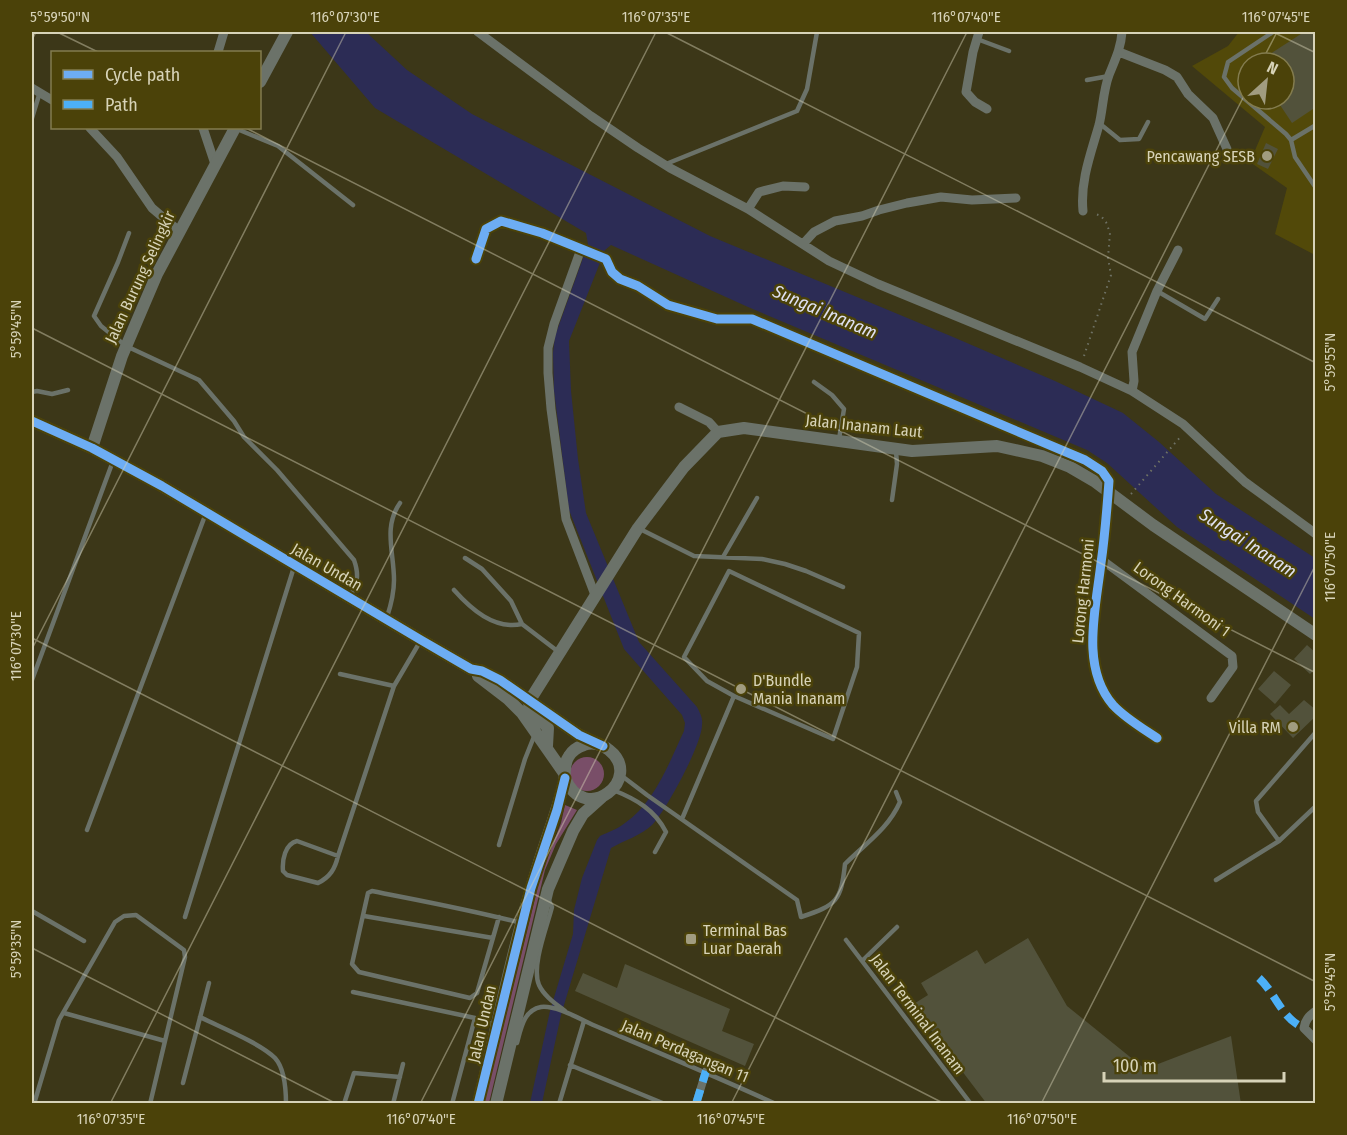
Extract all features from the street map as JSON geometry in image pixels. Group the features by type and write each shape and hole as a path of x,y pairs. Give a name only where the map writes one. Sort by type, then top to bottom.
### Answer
{"street":[{"path":"218,51 224,32"},
{"path":"261,80 287,32"},
{"path":"478,32 591,116 664,164 748,208 828,261 1132,391 1188,429 1245,482 1316,534"},
{"path":"1082,206 1087,163 1099,123 1109,76 1119,52 1122,32"},
{"path":"978,35 966,92 975,102 987,109"},
{"path":"1119,52 1177,77 1188,94 1213,118 1227,149"},
{"path":"36,90 51,99"},
{"path":"91,129 117,156 152,208 179,231"},
{"path":"203,129 215,164"},
{"name":"Jalan Burung Selingkir","path":"92,448 126,346 157,274 234,129"},
{"path":"748,208 759,192 783,186 805,187"},
{"path":"803,244 814,232 835,221 907,203 941,197 972,200 1016,198"},
{"path":"476,259 486,229 501,222 542,233 606,259 612,272 620,279 638,286 668,305 717,319 752,319 1086,460 1102,471 1109,481 1108,493"},
{"path":"580,249 554,324 548,348 548,373 550,409 566,519 595,595"},
{"path":"1132,391 1134,381 1132,352 1157,291 1178,250"},
{"path":"547,746 548,728 530,708 530,700 638,528 684,467 718,432 709,422 679,407"},
{"name":"Jalan Undan","path":"32,421 113,459 471,669 508,699 536,732 547,746 572,790 578,795 594,799 602,797"},
{"name":"Jalan Inanam Laut","path":"718,432 744,428 912,451 996,446 1021,450 1070,467 1094,481 1183,546 1316,635"},
{"name":"Lorong Harmoni","path":"1108,493 1102,560 1091,637 1096,669 1104,690 1113,704 1157,738"},
{"name":"Lorong Harmoni 1","path":"1102,560 1232,656 1233,667 1211,698"},
{"name":"Jalan Undan","path":"471,669 482,671 500,680 579,735 603,746"},
{"name":"Jalan Undan","path":"478,1104 531,888 557,810 565,776 565,763 576,748 595,743 603,746"},
{"path":"603,746 616,757 620,774 613,790"},
{"name":"Jalan Undan","path":"496,1104 555,868 583,814 613,790"},
{"path":"1316,1011 1304,1023 1304,1028 1316,1040"},
{"path":"696,1104 706,1071"}],"lane":[{"path":"664,164 797,111 807,89 817,32"},
{"path":"1273,32 1228,62 1224,77 1232,87 1291,140 1295,157 1316,188"},
{"path":"978,35 1009,51"},
{"path":"1087,80 1109,76"},
{"path":"32,118 36,90"},
{"path":"1099,123 1120,140 1139,138 1148,122"},
{"path":"1291,140 1316,124"},
{"path":"237,129 278,146 353,205"},
{"path":"129,233 94,316 101,326 126,346 199,380 244,437 277,470 354,560 358,573 355,587 349,597"},
{"path":"1157,291 1205,319 1218,298"},
{"path":"814,382 832,395 844,409 839,441"},
{"path":"32,392 52,394 68,390"},
{"path":"892,500 897,464 896,448"},
{"path":"32,680 113,459"},
{"path":"723,557 757,498"},
{"path":"387,620 394,580 390,542 391,519 400,503"},
{"path":"87,830 206,513"},
{"path":"638,528 694,556 762,559 785,564 843,587"},
{"path":"465,558 482,569 512,601 522,624 560,653"},
{"path":"185,917 294,566"},
{"path":"729,571 859,633 857,667 833,739 734,696 707,681 684,657 729,571"},
{"path":"454,590 470,608 502,625 522,624"},
{"path":"338,856 297,841 292,842 282,861 283,871 287,875 318,883 326,879 335,867 394,686 421,640"},
{"path":"340,674 394,686"},
{"path":"682,819 734,696"},
{"path":"499,845 525,759 536,732"},
{"path":"1279,841 1258,812 1256,801 1316,732"},
{"path":"620,774 797,900 801,917 823,909 837,899 843,889 845,864 880,834 894,817 900,802 896,792"},
{"path":"613,790 658,816 666,832 655,852"},
{"path":"1216,880 1279,841 1316,806"},
{"path":"500,917 477,993 470,998 359,972 352,964 368,894 372,891 500,917 522,923"},
{"name":"Jalan Perdagangan 11","path":"546,897 552,907 537,964 539,984 551,1000 568,1013 584,1021 706,1071 776,1104"},
{"path":"32,911 84,941"},
{"path":"36,1103 55,1029 116,922 124,916 136,915 184,950 183,966 150,1104"},
{"path":"364,916 493,938"},
{"path":"862,961 897,927"},
{"name":"Jalan Terminal Inanam","path":"846,940 971,1104"},
{"path":"183,1083 209,983"},
{"path":"353,992 475,1018 497,1026"},
{"name":"Jalan Perdagangan 11","path":"507,1057 514,1050 524,1018 532,1011 543,1007 568,1013"},
{"path":"64,1013 165,1041"},
{"path":"200,1017 275,1059 282,1074 286,1104"},
{"path":"452,1104 475,1018"},
{"path":"559,1104 584,1021"},
{"path":"393,1104 403,1064"},
{"path":"570,1065 665,1104"},
{"path":"344,1104 354,1073 400,1077"}],"path":[{"path":"1080,368 1111,275 1108,258 1110,233 1106,222 1101,216 1082,206"},
{"path":"1128,497 1188,429"}],"shaded area":[{"path":"1239,32 1315,32 1315,255 1275,234 1287,188 1250,162 1265,127 1246,111 1296,111 1296,51 1236,51 1236,103 1192,66 1228,46"},
{"path":"587,757 599,762 604,774 599,786 587,791 575,786 570,774 575,762"},
{"path":"565,805 577,810 556,844 545,870 489,1103 484,1104 541,875 561,823"}],"water":[{"name":"Sungai Inanam","path":"310,32 366,32 407,70 472,114 710,236 953,337 1123,413 1216,494 1315,558 1315,619 1177,527 1107,463 1087,450 748,307 611,245 605,250 569,341 571,391 586,513 639,642 697,707 702,718 702,725 690,761 658,817 643,832 611,848 561,1015 542,1103 530,1103 550,1011 573,934 574,910 582,878 597,840 600,836 622,825 645,804 667,769 684,731 685,723 682,715 624,649 569,510 554,391 553,353 555,336 588,244 586,233 375,108"}],"building":[{"path":"1304,32 1316,32 1316,107 1292,123 1284,111 1296,111 1296,51 1275,51"},
{"name":"Pencawang SESB","path":"1266,143 1278,149 1268,169 1257,164"},
{"path":"1307,645 1316,653 1316,668 1310,674 1294,659"},
{"path":"1274,671 1291,685 1275,704 1258,689"},
{"name":"Villa RM","path":"1304,700 1316,710 1316,716 1293,738 1270,714 1280,705 1289,714"},
{"path":"1028,938 1067,1006 1145,1069 1231,1036 1241,1104 987,1104 912,1005 928,995 921,983 977,950 985,964"},
{"path":"625,964 730,1009 722,1031 754,1044 745,1066 575,991 583,973 617,988"}],"marked path":[{"path":"1259,978 1290,1019 1304,1028"},
{"path":"696,1104 706,1071"}],"cycle path":[{"path":"476,259 486,229 501,221 542,233 606,259 612,272 620,279 638,286 668,305 717,319 752,319 1085,460 1102,471 1109,481 1094,618 1093,655 1096,673 1113,705 1128,719 1157,738"},
{"path":"32,421 92,448 162,486 471,669 482,671 500,680 579,735 603,746"},
{"path":"478,1104 531,888 557,810 565,778"}],"place":[{"name":"Pencawang SESB","path":"1267,156"},
{"name":"D'Bundle Mania Inanam","path":"741,689"},
{"name":"Villa RM","path":"1293,727"},
{"name":"Terminal Bas Luar Daerah","path":"691,939"}]}
